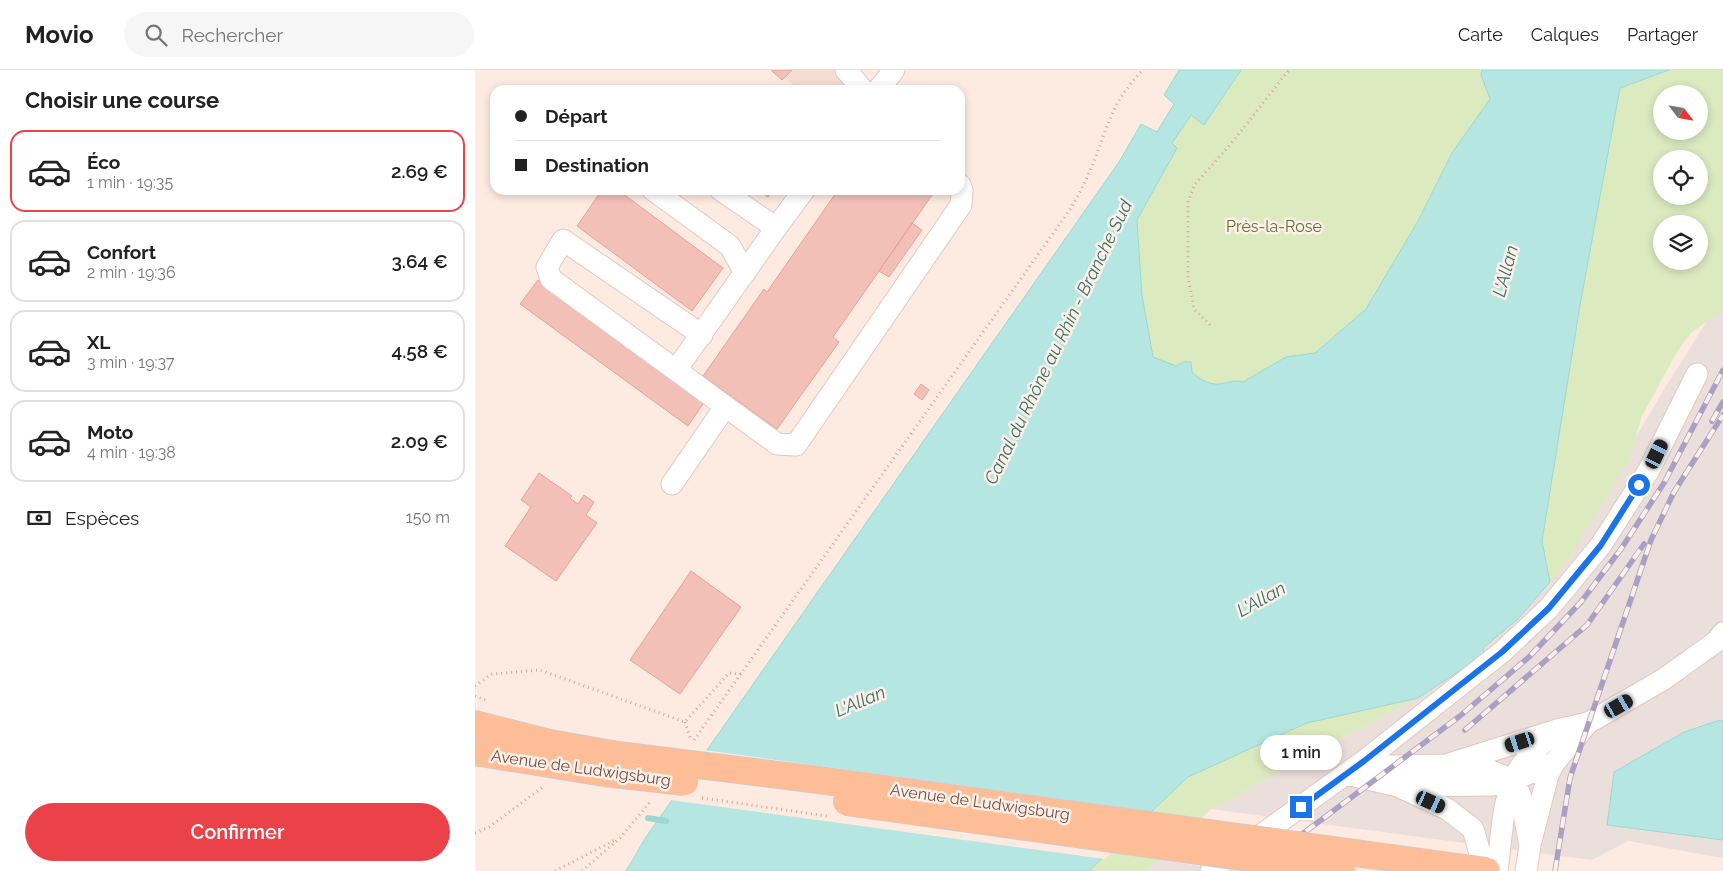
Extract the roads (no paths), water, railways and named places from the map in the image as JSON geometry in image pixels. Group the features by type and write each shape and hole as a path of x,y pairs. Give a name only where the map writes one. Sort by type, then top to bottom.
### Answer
{"main road":[{"path":"475,708 550,743"},
{"name":"Avenue de Ludwigsburg","path":"475,724 550,743 611,764 807,796 1342,871"},
{"name":"Avenue de Ludwigsburg","path":"475,752 830,781 1486,871"}],"street":[{"path":"846,70 859,85"},
{"path":"882,85 893,70"},
{"path":"660,195 731,246 745,273"},
{"path":"728,195 776,228"},
{"path":"675,370 702,335 800,195"},
{"path":"702,335 563,240 547,268 551,279 777,444 796,445 961,205 962,195"},
{"path":"1211,871 1364,761 1502,652 1549,608 1601,545 1649,470 1697,374"},
{"path":"672,484 725,407"},
{"path":"1445,765 1557,730 1589,723 1664,679 1717,641 1723,633"},
{"path":"1526,871 1530,846 1548,775 1554,764 1589,723"},
{"path":"1497,871 1504,817 1513,780 1527,759 1557,730"},
{"path":"1364,761 1390,766 1445,765 1483,768 1513,780 1521,797 1530,846"},
{"path":"1397,786 1492,785 1513,780 1554,764"},
{"path":"1346,774 1397,786 1447,809 1473,829 1486,871"}],"water":[{"path":"1179,70 1241,70 1204,125 1191,115 1172,143 1177,148 1137,220 1142,295 1153,357 1176,366 1183,362 1191,362 1192,372 1197,377 1211,383 1222,384 1236,381 1243,382 1286,357 1315,353 1366,309 1418,221 1452,153 1490,99 1481,75 1482,70 1669,70 1620,88 1580,305 1542,541 1550,582 1518,619 1483,648 1485,654 1418,698 1307,723 1188,777 1089,871 626,871 646,837 1119,162 1141,124 1157,132 1174,104 1164,95"},
{"path":"1720,720 1723,721 1723,840 1607,825 1614,772 1684,732"}],"waterway":[{"path":"648,818 666,821"}],"railway":[{"path":"1253,871 1460,716 1529,657 1581,602 1621,549 1664,483 1723,370"},
{"path":"1712,421 1723,402"},
{"path":"1555,871 1570,778 1651,540 1674,492 1723,415"},
{"path":"1465,730 1587,625 1644,544"}],"park label":[{"name":"Près-la-Rose","path":"1274,226"}],"water label":[{"name":"L'Allan","path":"1505,271"},
{"name":"Canal du Rhône au Rhin - Branche Sud","path":"1058,342"},
{"name":"L'Allan","path":"1261,599"},
{"name":"L'Allan","path":"860,701"}]}
